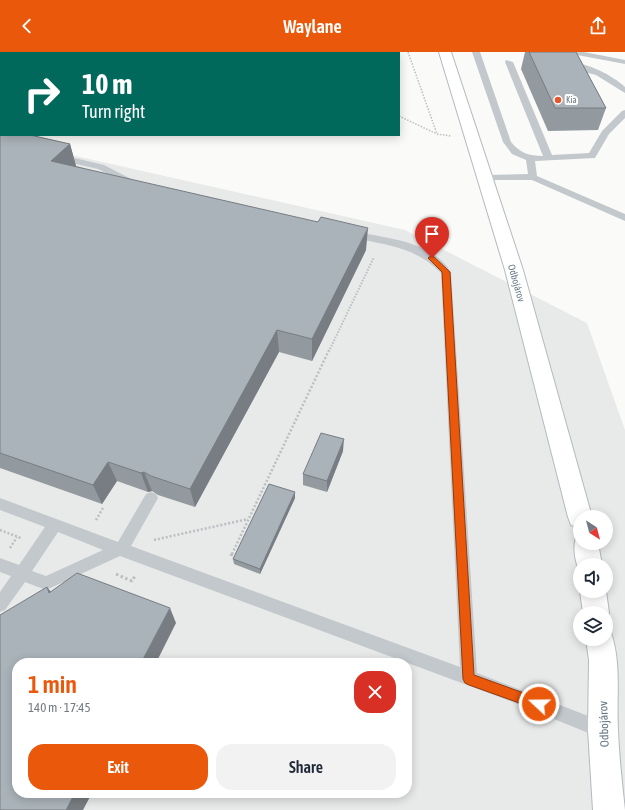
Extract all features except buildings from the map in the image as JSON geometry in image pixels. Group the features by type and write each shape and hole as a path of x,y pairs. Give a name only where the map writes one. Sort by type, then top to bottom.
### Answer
{"main road":[{"name":"Odbojárov","path":"444,52 486,178 514,270 578,510"},
{"name":"Odbojárov","path":"601,646 603,660 603,730 608,810"}],"lane":[{"path":"476,52 507,142 515,152 530,159 592,156 605,133 625,113"},
{"path":"572,52 625,62"},
{"path":"509,62 549,159"},
{"path":"562,64 590,70 608,78 625,91"},
{"path":"46,155 101,167 141,186"},
{"path":"530,159 533,177"},
{"path":"486,178 533,177 625,218"},
{"path":"341,232 411,247 432,258 446,272 469,679"},
{"path":"0,565 46,583 122,548 151,498"},
{"path":"0,504 122,548 276,608 412,658"},
{"path":"0,605 55,525"},
{"path":"412,658 510,693 603,730"}],"path":[{"path":"400,116 437,134 408,52"},
{"path":"231,556 375,255"}],"shaded area":[{"path":"0,139 405,230 587,323 625,430 625,810 0,810"}],"place":[{"name":"Kia","path":"558,100"}],"route":[{"path":"432,258 446,272 469,679 539,704"}]}
